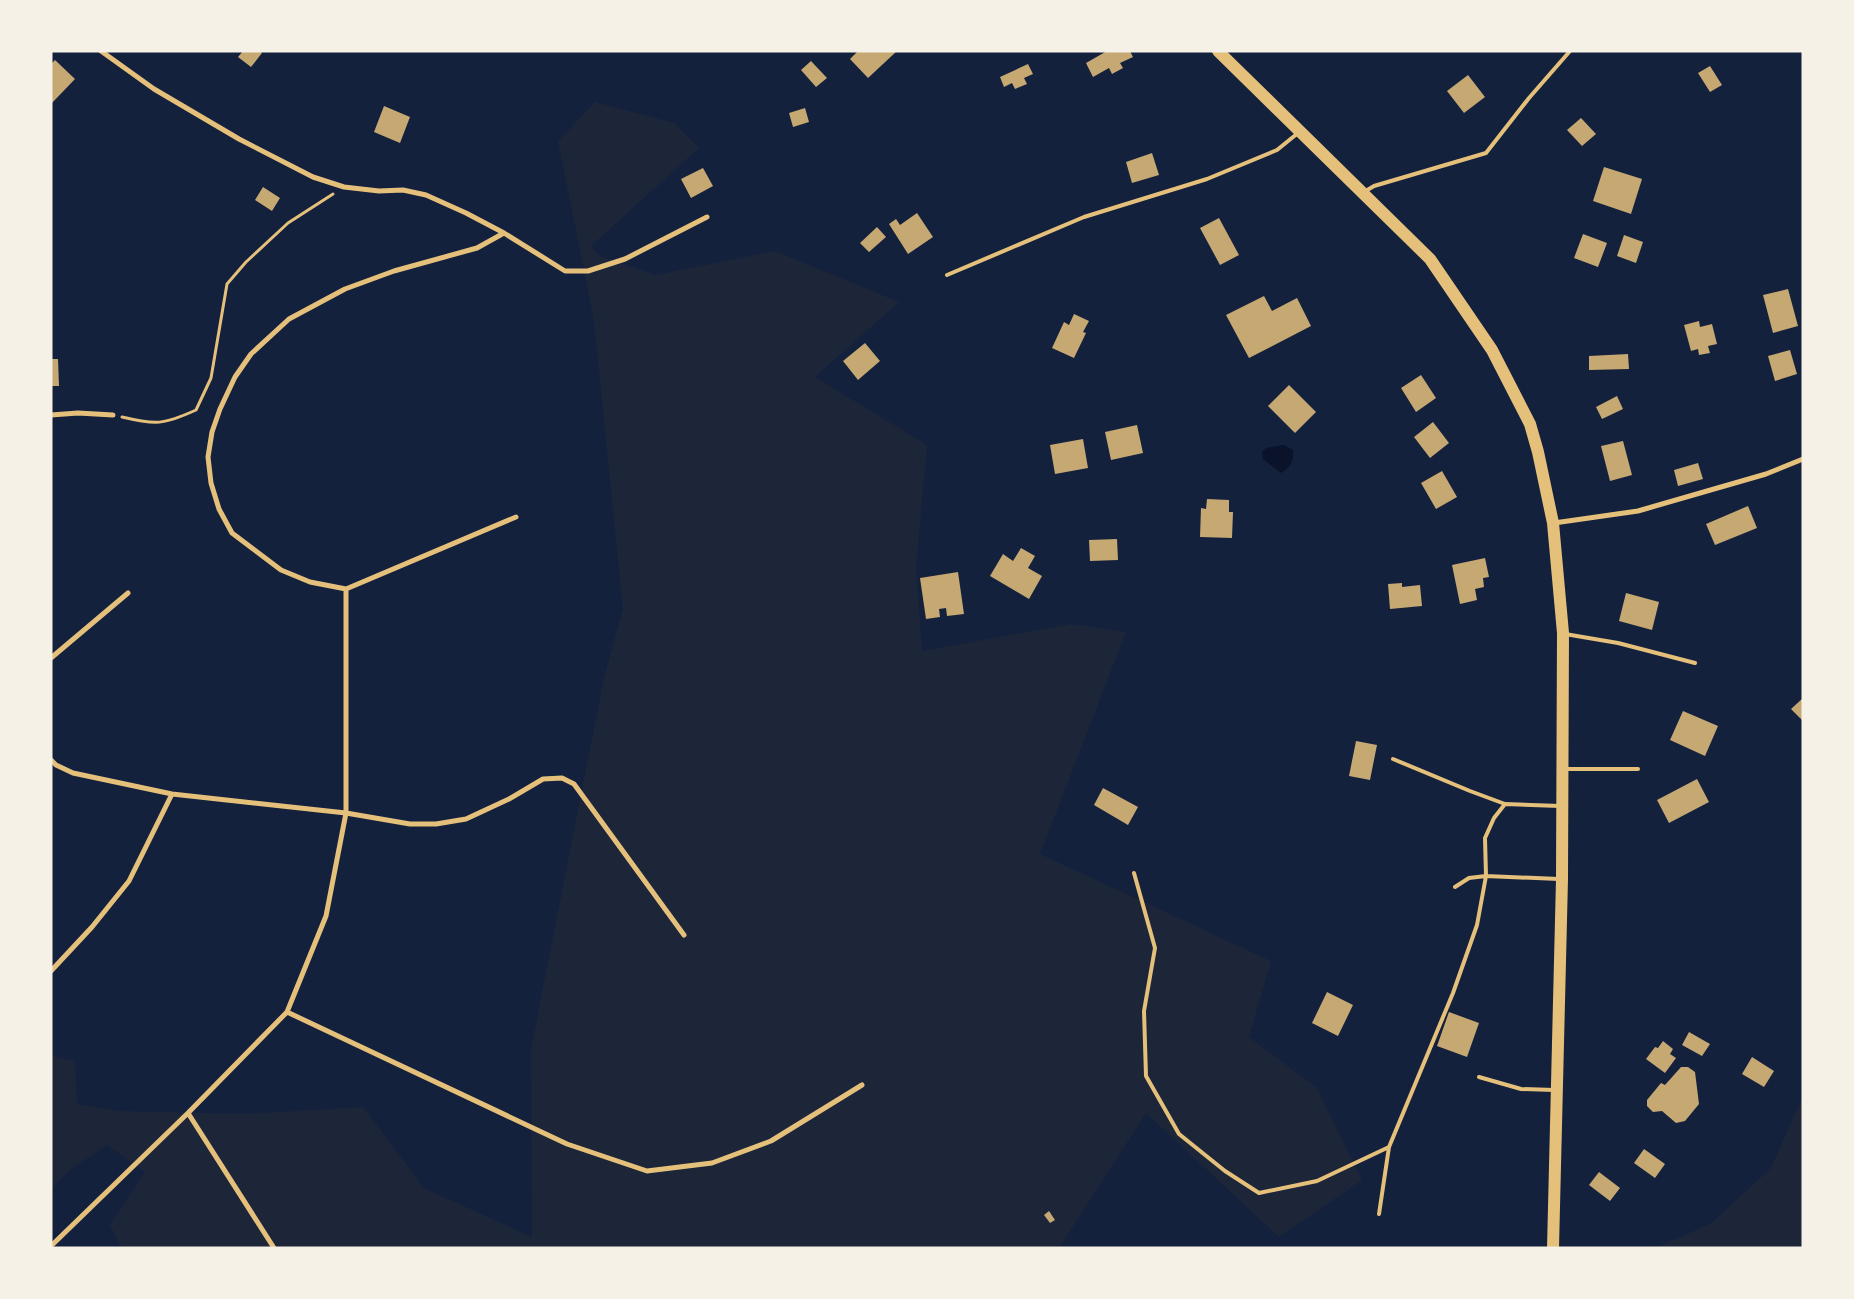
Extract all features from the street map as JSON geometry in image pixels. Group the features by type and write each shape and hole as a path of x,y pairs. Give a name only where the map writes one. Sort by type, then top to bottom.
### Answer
{"main road":[{"path":"1218,51 1430,259 1492,350 1530,424 1538,452 1553,523 1563,633 1564,769 1553,1248"}],"street":[{"path":"101,51 154,89 239,139 312,177 344,186 379,191 403,190 426,195 504,233 565,271 588,271 625,259 707,217"},
{"path":"504,233 477,248 394,271 345,289 289,318 251,354 235,377 212,432 208,457 211,483 219,509 232,533 281,570 310,582 346,589 516,517"},
{"path":"51,415 78,413 113,416"},
{"path":"1553,523 1638,511 1766,474 1803,459"},
{"path":"51,1246 188,1113 287,1012 326,916 346,813 346,589"},
{"path":"51,658 128,592"},
{"path":"51,760 56,765 73,773 172,794 346,813 410,824 436,824 466,819 509,799 543,779 562,778 574,784 684,935"},
{"path":"51,971 92,927 129,881 172,794"},
{"path":"287,1012 567,1144 647,1171 712,1163 772,1141 862,1085"},
{"path":"188,1113 274,1248"}],"lane":[{"path":"1362,193 1374,186 1486,153 1529,98 1570,51"},
{"path":"948,275 1084,216 1207,179 1277,150 1300,132"},
{"path":"1563,633 1618,642 1695,663"},
{"path":"1393,759 1505,804 1563,806"},
{"path":"1564,769 1638,770"},
{"path":"1379,1214 1389,1147 1453,993 1478,925 1486,876 1485,838 1494,818 1505,804"},
{"path":"1134,873 1156,948 1144,1011 1146,1076 1179,1134 1225,1171 1259,1193 1317,1181 1389,1147"},
{"path":"1454,888 1469,878 1486,876 1562,879"},
{"path":"1480,1077 1521,1089 1557,1090"}],"path":[{"path":"113,416 150,424 172,421 196,410 210,378 227,284 246,262 288,223 344,186"}],"shaded area":[{"path":"595,102 674,123 699,148 591,246 599,256 656,275 775,251 899,302 815,377 927,445 916,567 922,651 1071,624 1126,632 1040,854 1271,961 1249,1037 1317,1088 1362,1180 1279,1237 1146,1113 1061,1245 1063,1248 122,1248 110,1225 145,1172 107,1145 68,1171 51,1190 51,1056 75,1061 77,1104 118,1111 246,1114 363,1107 424,1188 532,1237 531,1049 604,678 623,609 594,320 558,141"},
{"path":"1284,445 1293,450 1293,458 1289,466 1281,473 1263,459 1262,452 1266,448"},
{"path":"1803,1096 1803,1248 1655,1248 1710,1224 1771,1168"}],"building":[{"path":"243,51 260,51 262,53 251,67 238,57"},
{"path":"858,51 897,51 868,78 850,59"},
{"path":"1107,51 1130,51 1133,57 1120,63 1123,68 1112,74 1109,68 1093,77 1086,63"},
{"path":"55,60 75,79 51,104 51,64"},
{"path":"811,61 827,78 816,87 801,70"},
{"path":"1028,64 1033,74 1024,78 1027,84 1015,89 1012,83 1004,87 1000,77"},
{"path":"1710,66 1722,85 1710,92 1698,73"},
{"path":"1468,75 1485,97 1464,113 1447,91"},
{"path":"384,106 410,117 400,143 374,132"},
{"path":"805,108 809,122 793,127 789,113"},
{"path":"1581,118 1596,134 1582,146 1567,130"},
{"path":"1152,153 1159,175 1132,183 1126,162"},
{"path":"1604,167 1642,179 1631,214 1593,201"},
{"path":"703,168 713,186 691,198 681,179"},
{"path":"263,187 280,198 272,211 255,200"},
{"path":"917,213 933,237 908,254 889,224 896,219 900,225"},
{"path":"1219,218 1239,255 1220,265 1200,228"},
{"path":"877,227 886,237 869,252 860,243"},
{"path":"1583,234 1607,243 1598,267 1574,258"},
{"path":"1624,235 1643,242 1636,263 1617,256"},
{"path":"1788,289 1798,326 1773,333 1763,295"},
{"path":"1264,296 1272,311 1297,298 1311,326 1249,358 1226,315"},
{"path":"1074,314 1089,321 1083,332 1086,333 1074,358 1052,348 1064,322 1069,325"},
{"path":"1699,321 1700,327 1712,324 1717,344 1708,346 1710,353 1699,355 1698,349 1691,351 1684,325"},
{"path":"865,343 880,361 858,380 843,361"},
{"path":"1790,350 1797,374 1775,381 1768,356"},
{"path":"1628,354 1629,369 1589,370 1589,356"},
{"path":"51,359 58,359 59,386 51,386"},
{"path":"1421,375 1436,398 1416,412 1401,388"},
{"path":"1289,385 1316,412 1295,433 1268,406"},
{"path":"1617,396 1623,409 1602,419 1596,407"},
{"path":"1433,422 1449,443 1430,458 1414,437"},
{"path":"1137,425 1143,453 1111,460 1105,432"},
{"path":"1083,439 1088,468 1055,474 1050,445"},
{"path":"1623,441 1632,475 1610,481 1601,446"},
{"path":"1698,463 1703,479 1678,486 1674,470"},
{"path":"1442,471 1457,497 1436,509 1421,483"},
{"path":"1207,499 1229,500 1229,512 1233,512 1232,538 1200,537 1201,508 1206,509"},
{"path":"1748,506 1757,528 1715,545 1706,524"},
{"path":"1117,539 1118,560 1090,561 1089,540"},
{"path":"1021,548 1035,556 1028,568 1042,576 1029,599 990,576 1003,554 1013,561"},
{"path":"1485,558 1489,577 1483,578 1484,587 1475,589 1477,600 1460,604 1452,565"},
{"path":"958,572 964,614 947,616 946,608 939,609 940,617 926,619 920,578"},
{"path":"1402,583 1402,587 1420,585 1422,606 1390,609 1388,584"},
{"path":"1626,593 1659,602 1652,630 1619,621"},
{"path":"1803,698 1803,721 1791,709"},
{"path":"1683,711 1718,726 1705,756 1670,740"},
{"path":"1356,741 1377,745 1370,780 1349,776"},
{"path":"1697,779 1709,802 1669,823 1657,800"},
{"path":"1103,788 1138,807 1128,825 1094,805"},
{"path":"1327,992 1353,1005 1338,1036 1312,1023"},
{"path":"1449,1012 1479,1023 1467,1057 1437,1046"},
{"path":"1689,1032 1710,1044 1702,1056 1682,1045"},
{"path":"1663,1041 1673,1049 1670,1054 1676,1058 1665,1073 1646,1059 1655,1047 1658,1048"},
{"path":"1752,1057 1774,1071 1764,1087 1742,1074"},
{"path":"1681,1067 1688,1067 1695,1072 1699,1104 1685,1121 1676,1123 1662,1111 1653,1112 1647,1106 1647,1100 1661,1083 1665,1085"},
{"path":"1644,1149 1665,1164 1655,1178 1634,1163"},
{"path":"1599,1172 1620,1188 1610,1201 1589,1185"},
{"path":"1049,1211 1055,1220 1050,1223 1044,1215"}]}
